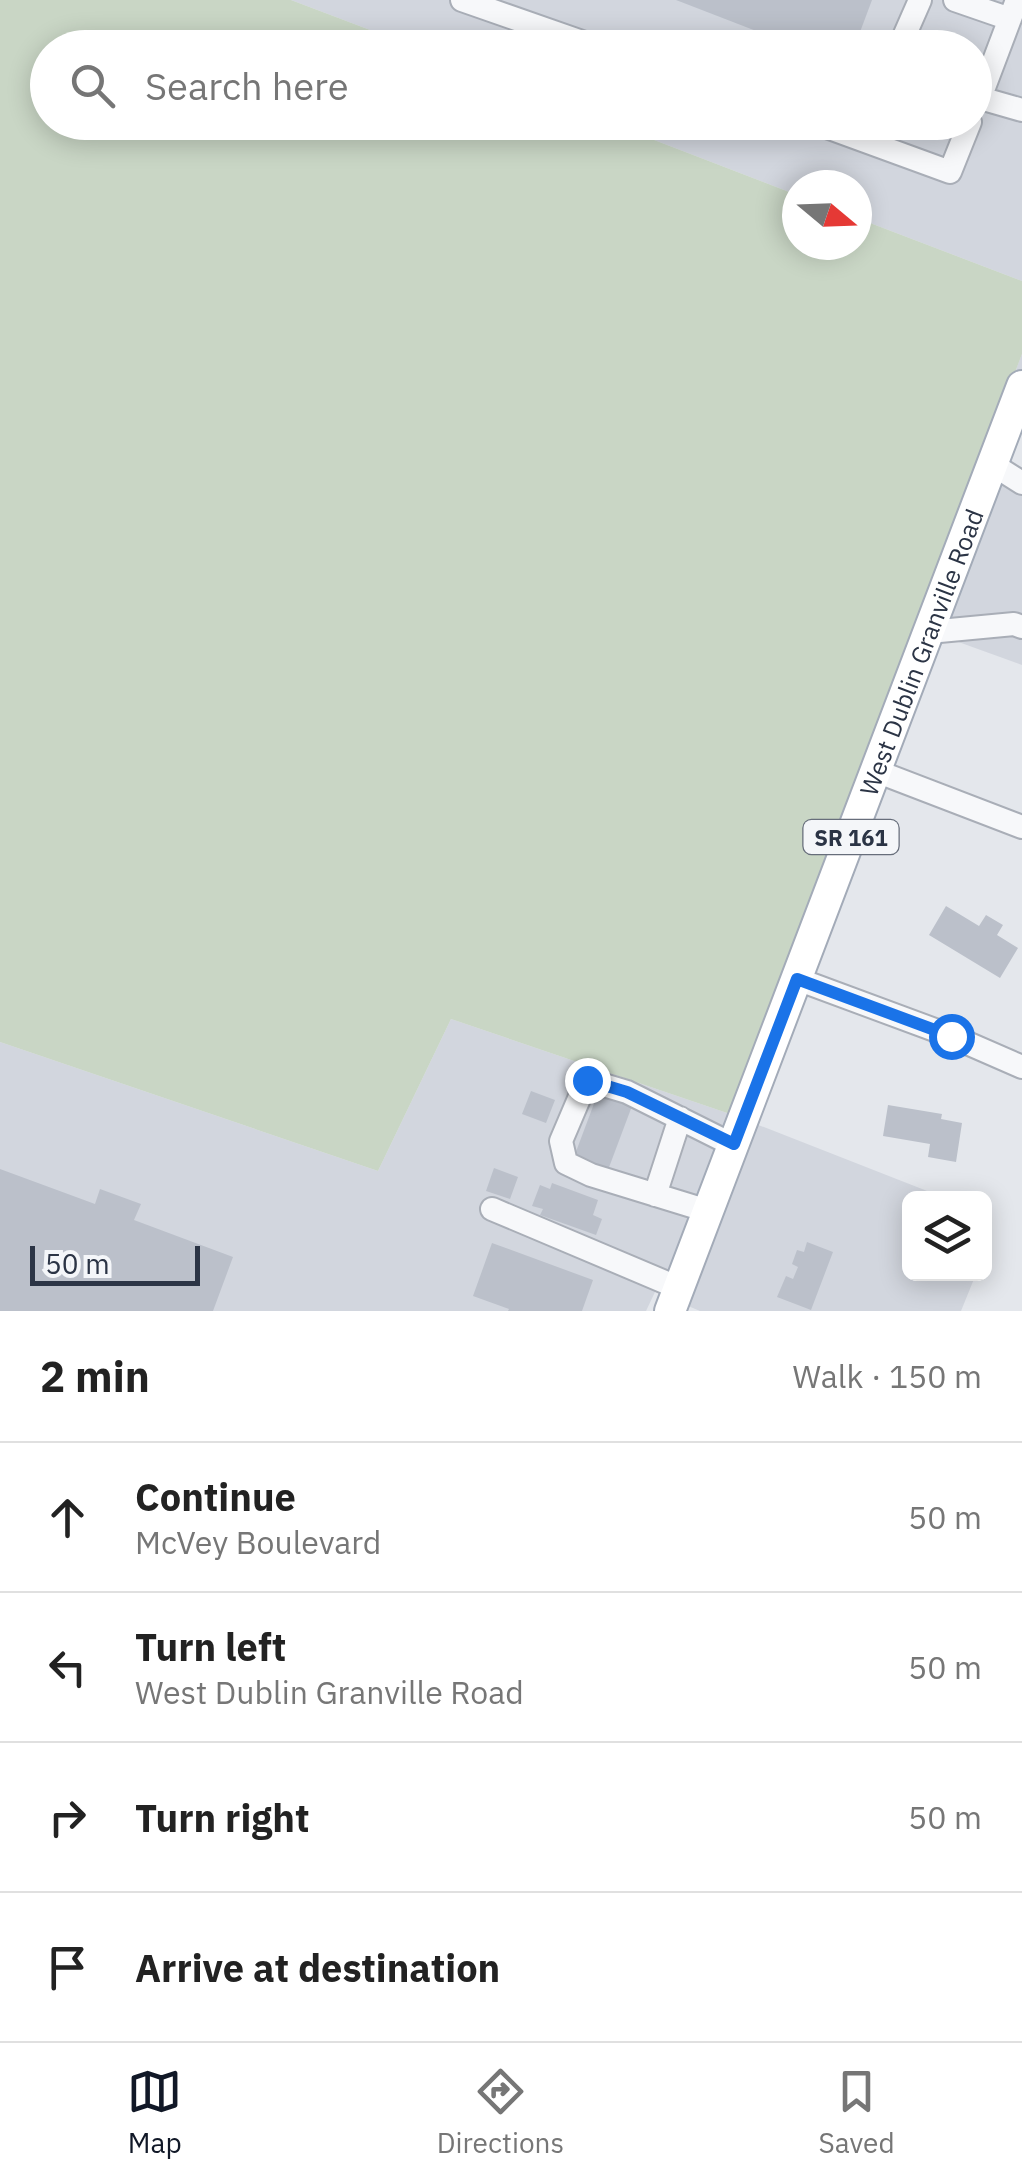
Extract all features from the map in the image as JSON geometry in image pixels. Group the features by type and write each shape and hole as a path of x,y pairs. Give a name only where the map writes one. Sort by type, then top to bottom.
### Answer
{"main road":[{"name":"West Dublin Granville Road","path":"674,1299 1022,386"}],"street":[{"path":"462,0 548,30"},
{"path":"908,30 920,0"},
{"path":"955,0 1013,10 992,62"},
{"path":"992,105 1022,110"},
{"path":"862,140 950,172 963,140"},
{"path":"992,464 1022,483"},
{"path":"929,632 1014,624 1022,627"},
{"path":"876,771 1022,827"},
{"path":"797,979 951,1036 1022,1067"},
{"path":"708,1211 566,1164 561,1142 587,1080 627,1092 734,1144"},
{"path":"655,1195 680,1118"},
{"path":"492,1209 674,1299"}],"shaded area":[{"path":"291,0 1022,0 1022,281 872,224 872,170 782,170 782,189 654,140 992,140 992,30 370,30"},
{"path":"1022,354 1022,388 994,460 1022,472 1022,665 917,627"},
{"path":"451,1019 733,1115 927,1191 902,1191 902,1281 973,1281 961,1311 700,1311 655,1292 646,1311 0,1311 0,1042 378,1171"}],"green space":[{"path":"0,0 291,0 370,30 30,30 30,140 654,140 782,189 782,260 872,260 872,224 1022,281 1022,354 733,1115 451,1019 378,1171 0,1042"}],"building":[{"path":"676,0 872,0 861,30 754,30"},
{"path":"946,906 979,926 986,915 1003,925 997,935 1018,948 1000,978 929,935"},
{"path":"531,1091 555,1100 546,1123 522,1114"},
{"path":"598,1093 632,1106 608,1170 574,1157"},
{"path":"888,1105 942,1114 941,1119 962,1123 956,1162 928,1157 930,1144 883,1136"},
{"path":"494,1168 518,1177 510,1199 486,1191"},
{"path":"0,1169 95,1204 100,1189 141,1204 134,1220 233,1257 213,1311 0,1311"},
{"path":"552,1183 598,1200 593,1215 602,1219 596,1235 540,1215 543,1209 532,1206 540,1185 550,1189"},
{"path":"807,1242 833,1252 811,1310 777,1297 786,1276 793,1279 798,1267 792,1264 797,1250 804,1252"},
{"path":"492,1243 593,1280 582,1311 508,1311 473,1296"}],"route":[{"path":"587,1080 627,1092 734,1144 797,979 951,1036"}]}
